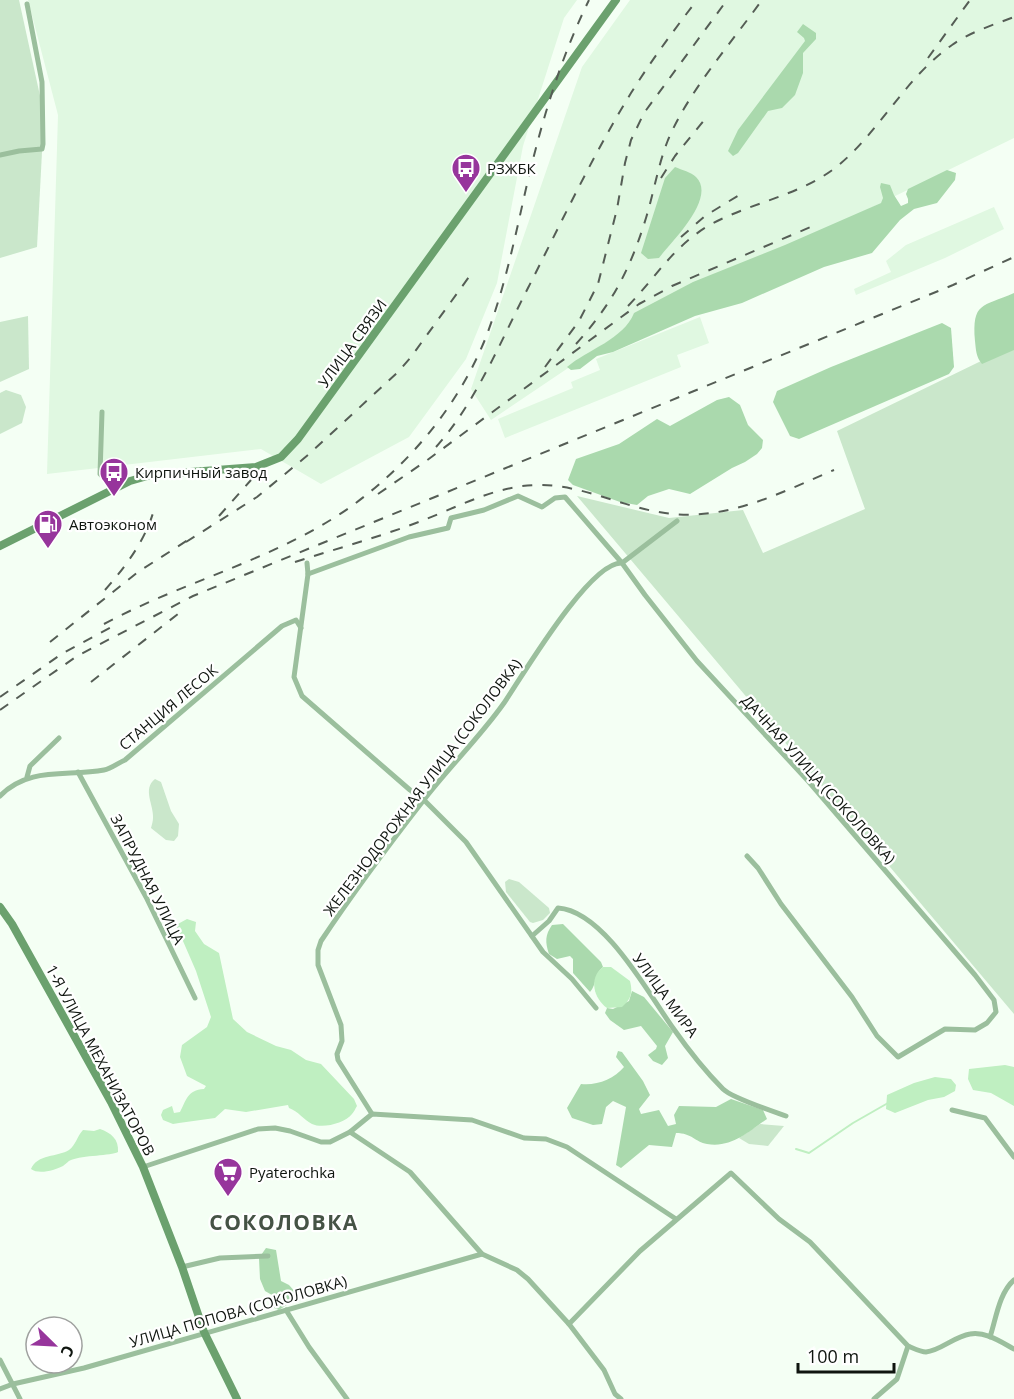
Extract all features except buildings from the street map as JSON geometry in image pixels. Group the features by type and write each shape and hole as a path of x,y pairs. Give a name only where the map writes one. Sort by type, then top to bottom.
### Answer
{"street":[{"name":"УЛИЦА СВЯЗИ","path":"0,546 120,486 151,475 256,467 281,457 312,421 616,0"},
{"path":"0,155 42,149 43,144 42,82 27,4"},
{"path":"102,412 100,474 108,482 120,486"},
{"name":"ДАЧНАЯ УЛИЦА (СОКОЛОВКА)","path":"308,574 409,537 448,528 451,518 484,510 518,496 542,507 555,498 565,497 622,563 697,661 809,782 975,975 994,1000 996,1012 987,1023 975,1030 945,1029 898,1057 877,1036 852,997 747,856"},
{"name":"ЖЕЛЕЗНОДОРОЖНАЯ УЛИЦА (СОКОЛОВКА)","path":"372,1114 338,1060 337,1054 342,1041 341,1025 318,965 318,950 329,929 424,800 503,705 583,589 602,572 617,563 622,563 677,521"},
{"path":"307,563 308,574 302,628 294,677 303,696 424,800 466,842 543,952 572,979 596,1008"},
{"name":"СТАНЦИЯ ЛЕСОК","path":"0,796 10,785 27,777 106,770 125,760 282,626 296,620 302,628"},
{"path":"27,777 30,766 59,738"},
{"name":"ЗАПРУДНАЯ УЛИЦА","path":"78,772 147,897 195,998"},
{"name":"1-Я УЛИЦА МЕХАНИЗАТОРОВ","path":"0,907 12,924 106,1092 143,1167 182,1267 204,1332 237,1399"},
{"name":"УЛИЦА МИРА","path":"532,936 549,921 558,908 579,913 605,935 630,965 675,1031 724,1091 786,1116"},
{"path":"952,1110 985,1118 1014,1157"},
{"path":"143,1167 258,1129 275,1128 321,1142 330,1142 350,1132 372,1114 472,1120 524,1138 546,1139 567,1147 676,1219"},
{"path":"350,1132 410,1172 482,1254 517,1270 528,1279 569,1324 604,1370 615,1394 621,1399"},
{"path":"569,1324 640,1251 731,1173 779,1219 810,1242 908,1346 926,1352 952,1339 972,1333 990,1337 1014,1349"},
{"name":"УЛИЦА ПОПОВА (СОКОЛОВКА)","path":"0,1389 84,1368 482,1254"},
{"path":"182,1267 220,1258 268,1256"},
{"path":"990,1337 1002,1299 1009,1284 1014,1280"},
{"path":"286,1310 309,1347 347,1399"},
{"path":"874,1399 897,1379 908,1346"},
{"path":"0,1360 20,1399"},
{"path":"608,1399 615,1394"}],"shaded area":[{"path":"0,0 19,0 44,114 37,247 0,258"},
{"path":"28,0 577,0 564,18 523,146 497,283 466,359 409,437 321,484 261,449 47,474 58,115"},
{"path":"630,0 1014,0 1014,138 635,323 491,420 471,389 582,67"},
{"path":"803,24 816,33 816,39 803,53 803,73 795,95 782,108 768,111 738,153 733,156 728,151 738,130 805,41 797,32"},
{"path":"675,167 696,177 701,186 701,196 690,219 659,258 648,259 641,253 665,178"},
{"path":"947,170 956,173 955,180 937,203 914,209 900,220 872,253 824,267 742,303 695,316 613,352 597,356 580,369 571,370 567,367 614,337 629,322 634,313 693,282 881,203 883,198 881,183 890,185 901,206 908,203 906,194 908,189"},
{"path":"994,207 1004,229 945,258 856,295 854,289 891,272 886,261 906,245"},
{"path":"1014,293 1014,350 982,364 977,356 975,341 975,319 978,312 987,304"},
{"path":"28,316 29,369 0,382 0,322"},
{"path":"700,317 709,343 677,355 681,367 505,438 498,419 573,388 571,382 600,370 596,359"},
{"path":"942,323 951,328 954,367 949,374 799,439 790,436 773,402 777,391"},
{"path":"1014,345 1014,1014 577,496 669,518 743,510 763,553 865,509 837,431"},
{"path":"6,390 21,395 26,407 22,423 0,434 0,393"},
{"path":"729,397 740,405 748,425 763,440 762,448 745,462 690,494 669,489 648,496 637,505 620,502 573,485 568,480 576,459 619,444 657,419 670,426 717,400"},
{"path":"155,779 161,782 171,811 179,824 178,836 174,841 166,840 151,828 153,813 149,787"},
{"path":"509,879 519,882 549,908 550,913 543,920 530,922 506,892 505,882"},
{"path":"187,919 196,922 195,931 204,944 219,953 233,1019 247,1032 276,1046 291,1050 306,1060 321,1064 354,1099 357,1106 349,1117 334,1124 322,1126 312,1124 288,1105 246,1112 225,1109 215,1118 173,1124 163,1120 161,1115 163,1110 172,1106 174,1113 180,1112 194,1091 204,1089 206,1086 187,1076 180,1057 182,1045 207,1027 211,1017 196,971 176,925"},
{"path":"563,924 601,962 603,967 590,992 573,973 573,959 570,956 557,959 549,954 546,942 548,932 552,925"},
{"path":"603,967 611,967 630,981 630,996 622,1007 607,1008 596,994 595,977"},
{"path":"632,991 644,997 673,1032 665,1046 668,1058 662,1065 653,1061 648,1055 657,1046 641,1026 624,1030 610,1020 605,1013 607,1008 613,1009 629,1001"},
{"path":"618,1051 622,1052 650,1095 639,1109 641,1114 659,1110 668,1126 676,1124 674,1115 679,1106 716,1107 731,1099 763,1110 767,1119 746,1134 724,1144 707,1144 686,1134 676,1133 672,1147 649,1145 621,1168 616,1165 626,1107 613,1101 606,1107 602,1124 593,1125 572,1118 567,1108 581,1084 604,1081 624,1067 616,1057"},
{"path":"1005,1065 1014,1067 1014,1106 991,1093 973,1090 968,1079 969,1069"},
{"path":"935,1077 951,1079 956,1085 955,1091 944,1097 928,1100 895,1113 886,1109 887,1095"},
{"path":"760,1124 784,1126 768,1146 749,1144 739,1138"},
{"path":"100,1129 114,1137 118,1152 76,1158 60,1168 47,1171 38,1172 31,1169 43,1158 69,1150 83,1130"},
{"path":"266,1248 276,1250 281,1281 289,1285 296,1293 291,1302 279,1310 274,1308 272,1295 265,1291 260,1279 259,1258"}],"waterway":[{"path":"796,1149 809,1153 853,1123 888,1103"}],"railway":[{"path":"104,624 165,595 260,556 320,526 371,491 392,473 430,432 462,386 486,337 513,248 531,168 551,95 568,47 589,0"},
{"path":"436,447 464,410 487,370 578,188 617,116 671,34 697,0"},
{"path":"545,367 579,321 598,284 631,140 644,113 727,0"},
{"path":"576,344 600,315 626,270 646,218 668,140 677,122 711,68 762,0"},
{"path":"928,58 970,0"},
{"path":"628,306 675,253 696,234 724,218 793,191 825,175 855,150 921,72 936,58 966,36 1014,17"},
{"path":"661,178 675,156 706,118"},
{"path":"681,237 705,216 744,192"},
{"path":"378,494 639,304 672,286 813,226"},
{"path":"0,710 77,656 193,596 953,285 1014,257"},
{"path":"186,542 257,497 308,455 398,372 474,270"},
{"path":"295,562 401,528 474,499 520,486 569,488 649,510 687,515 752,504 834,470"},
{"path":"219,516 251,480"},
{"path":"105,590 135,551 147,529 155,506"},
{"path":"50,642 138,572 191,538"},
{"path":"91,682 183,610"},
{"path":"0,697 63,653 117,624"}],"place":[{"name":"РЗЖБК","path":"466,194"},
{"name":"Кирпичный завод","path":"114,498"},
{"name":"Автоэконом","path":"48,550"},
{"name":"Pyaterochka","path":"228,1198"}],"district":[{"name":"СОКОЛОВКА","path":"284,1222"}]}
